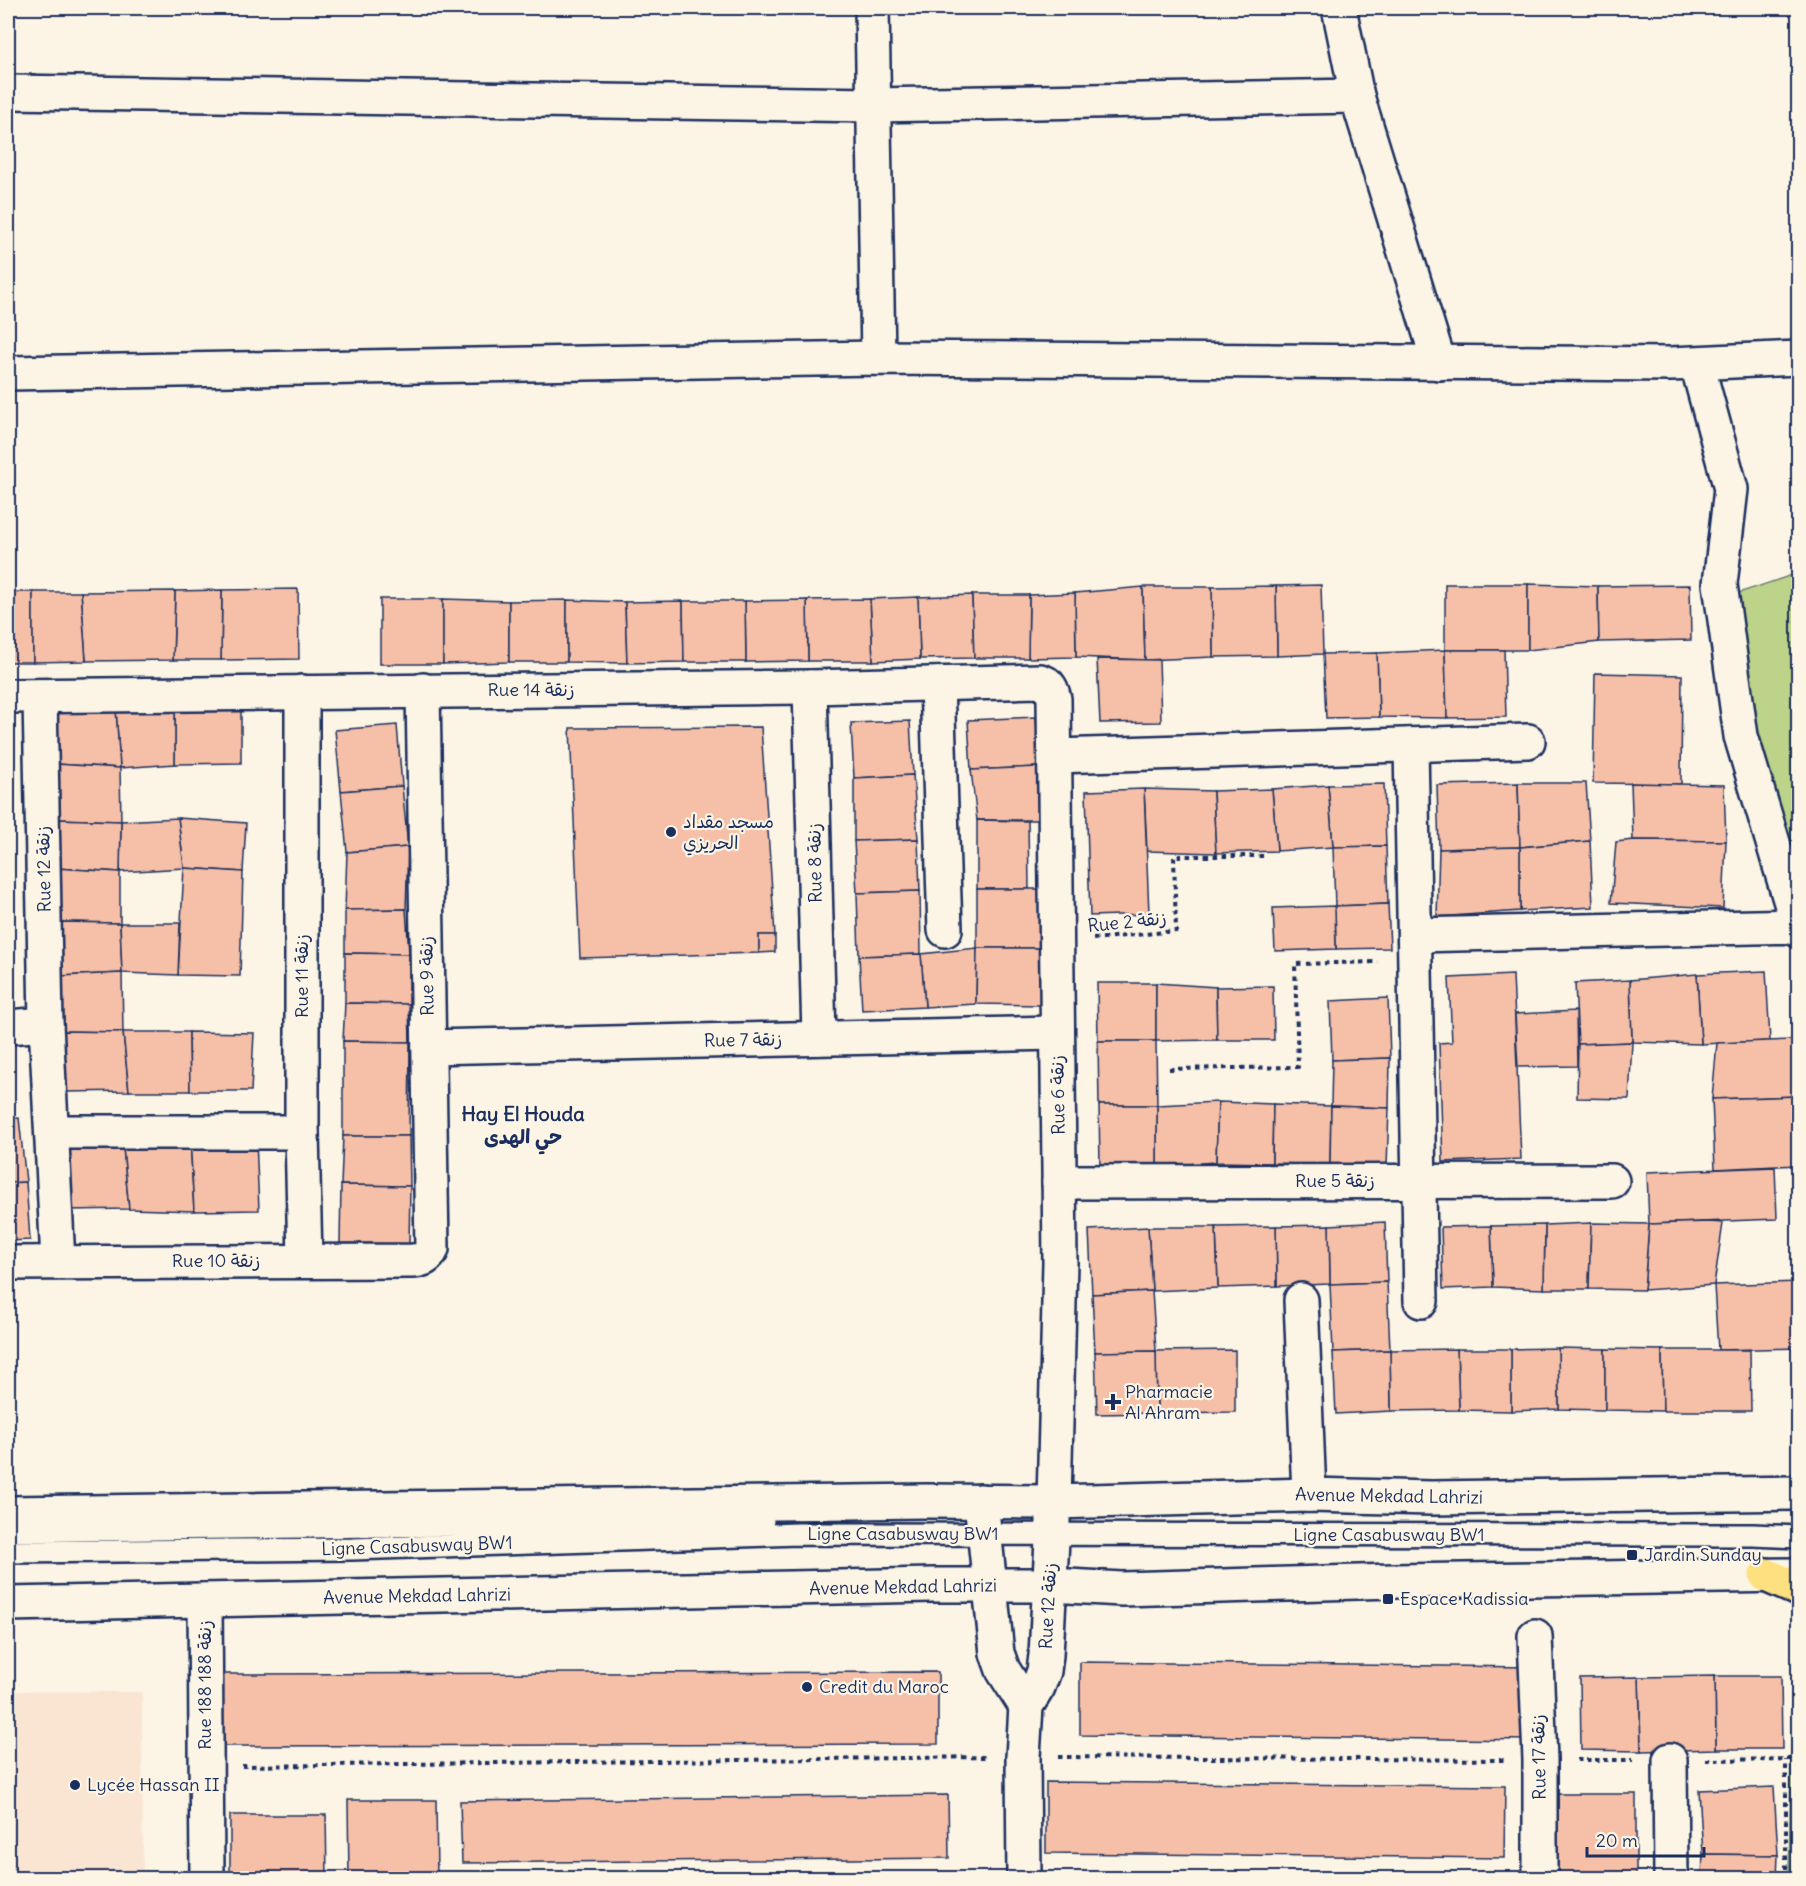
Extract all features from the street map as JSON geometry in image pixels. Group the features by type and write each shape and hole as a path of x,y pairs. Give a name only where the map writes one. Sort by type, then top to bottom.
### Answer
{"highway":[{"path":"1766,1575 1798,1589"}],"street":[{"path":"872,8 878,358"},
{"path":"1339,8 1357,96 1439,363"},
{"path":"8,92 873,105 1357,96"},
{"path":"8,373 878,358 1697,364 1798,358"},
{"path":"1415,948 1798,928 1741,736 1720,584 1731,489 1697,364"},
{"name":"Rue 14 زنقة","path":"8,696 810,687 1040,681 1047,683 1051,688"},
{"path":"937,684 945,930"},
{"name":"Rue 8 زنقة","path":"810,687 819,1038"},
{"name":"Rue 6 زنقة","path":"1051,688 1054,699 1055,756 1060,1262 1053,1519"},
{"name":"Rue 9 زنقة","path":"423,690 432,1249 424,1259"},
{"name":"Rue 11 زنقة","path":"302,692 302,1132 305,1260"},
{"name":"Rue 12 زنقة","path":"40,696 27,1025 52,1132 58,1262"},
{"path":"1055,756 1528,741"},
{"path":"1411,745 1422,1301"},
{"name":"Rue 7 زنقة","path":"429,1047 1057,1033"},
{"path":"52,1132 302,1132"},
{"name":"Rue 5 زنقة","path":"1059,1182 1612,1181"},
{"name":"Rue 10 زنقة","path":"8,1263 412,1261 424,1259"},
{"path":"1301,1300 1309,1495"},
{"name":"Avenue Mekdad Lahrizi","path":"8,1514 1053,1519 1309,1495 1432,1498 1798,1493"},
{"path":"983,1519 996,1653 1026,1706"},
{"name":"Rue 12 زنقة","path":"1024,1878 1023,1757 1026,1706 1038,1687 1044,1671 1053,1519"},
{"name":"Avenue Mekdad Lahrizi","path":"8,1604 989,1585 1122,1589 1404,1581 1798,1575"},
{"name":"Rue 188 زنقة 188","path":"205,1600 207,1878"},
{"name":"Rue 17 زنقة","path":"1535,1636 1540,1760 1540,1878"},
{"path":"1670,1760 1671,1878"}],"lane":[{"name":"Ligne Casabusway BW1","path":"8,1531 983,1519"},
{"name":"Ligne Casabusway BW1","path":"8,1552 352,1549 798,1534 983,1519"},
{"name":"Ligne Casabusway BW1","path":"1053,1519 1798,1525"},
{"name":"Ligne Casabusway BW1","path":"1053,1519 1798,1537"}],"path":[{"name":"Rue 2 زنقة","path":"1057,943 1176,931 1174,856 1267,856"},
{"path":"1168,1070 1298,1067 1295,964 1415,948"},
{"path":"1786,1760 1786,1878"}],"shaded area":[{"name":"Lycée Hassan II","path":"8,1691 142,1692 143,1878 8,1878"}],"green space":[{"path":"1798,573 1798,943 1712,602"},
{"path":"1793,1663 1798,1665 1798,1878 1789,1878"}],"building":[{"path":"1445,584 1528,584 1528,650 1445,650"},
{"path":"1528,584 1598,586 1599,642 1528,650"},
{"path":"1321,585 1323,654 1277,656 1276,586"},
{"path":"1690,585 1691,640 1599,642 1598,586"},
{"path":"1276,586 1277,656 1213,657 1212,587"},
{"path":"1143,587 1145,660 1076,657 1075,593"},
{"path":"1143,587 1212,587 1213,657 1145,660"},
{"path":"298,589 299,659 221,660 222,590"},
{"path":"222,590 221,660 173,660 175,591"},
{"path":"175,591 173,660 86,661 81,592"},
{"path":"8,592 33,592 33,662 8,662"},
{"path":"33,592 81,592 86,661 33,662"},
{"path":"1075,593 1076,657 1028,658 1029,595"},
{"path":"972,595 974,658 920,659 918,597"},
{"path":"972,595 1029,595 1028,658 974,658"},
{"path":"918,597 920,659 873,661 870,599"},
{"path":"380,599 443,599 443,664 380,664"},
{"path":"443,599 509,601 509,662 443,664"},
{"path":"870,599 873,661 808,661 807,600"},
{"path":"567,600 567,662 509,662 509,601"},
{"path":"567,600 625,602 627,663 567,662"},
{"path":"807,600 808,661 746,662 745,601"},
{"path":"683,601 684,662 627,663 625,602"},
{"path":"683,601 745,601 746,662 684,662"},
{"path":"1445,650 1447,718 1379,717 1377,653"},
{"path":"1445,650 1504,650 1506,717 1447,718"},
{"path":"1377,653 1379,717 1326,718 1323,654"},
{"path":"1097,659 1159,660 1161,722 1100,723"},
{"path":"1595,673 1682,675 1681,784 1593,783"},
{"path":"241,707 241,763 175,764 175,708"},
{"path":"175,708 175,764 120,768 116,710"},
{"path":"53,709 116,710 120,768 56,764"},
{"path":"1036,717 1039,767 971,770 968,720"},
{"path":"910,721 913,775 854,778 851,723"},
{"path":"397,725 402,786 341,791 335,730"},
{"name":"مسجد مقداد الحريزي","path":"761,727 775,935 759,935 759,953 580,958 570,728"},
{"path":"56,764 120,768 121,821 55,819"},
{"path":"1039,767 1041,820 977,820 971,770"},
{"path":"913,775 918,839 854,841 854,778"},
{"path":"1518,783 1520,847 1439,849 1437,785"},
{"path":"1518,783 1586,783 1590,841 1520,847"},
{"path":"1631,783 1724,785 1726,841 1633,840"},
{"path":"1384,784 1386,846 1333,847 1328,785"},
{"path":"1328,785 1333,847 1277,851 1272,789"},
{"path":"402,786 408,847 347,852 341,791"},
{"path":"1144,789 1213,791 1216,853 1147,851"},
{"path":"1144,789 1149,914 1090,916 1086,791"},
{"path":"1272,789 1277,851 1216,853 1213,791"},
{"path":"178,818 246,823 243,872 184,868"},
{"path":"178,818 184,868 120,872 121,821"},
{"path":"55,819 121,821 120,872 55,868"},
{"path":"977,820 1028,821 1029,889 977,889"},
{"path":"918,839 920,891 857,893 854,841"},
{"path":"1633,840 1726,841 1723,908 1611,903 1616,842"},
{"path":"1590,841 1593,907 1520,911 1520,847"},
{"path":"1386,846 1388,904 1335,906 1333,847"},
{"path":"408,847 406,909 345,910 347,852"},
{"path":"1520,847 1520,911 1437,917 1439,849"},
{"path":"55,868 120,872 120,923 59,922"},
{"path":"184,868 243,872 240,976 178,975"},
{"path":"977,889 1041,889 1042,948 977,948"},
{"path":"920,891 921,954 859,956 857,893"},
{"path":"1388,904 1390,948 1336,949 1335,906"},
{"path":"1335,906 1336,949 1275,951 1273,908"},
{"path":"406,909 409,954 345,953 345,910"},
{"path":"59,922 120,923 122,973 60,976"},
{"path":"120,923 180,923 178,975 122,973"},
{"path":"759,935 775,935 775,952 759,953"},
{"path":"977,948 976,1004 925,1007 921,954"},
{"path":"977,948 1042,948 1041,1005 976,1004"},
{"path":"345,953 409,954 409,1004 345,1003"},
{"path":"921,954 925,1007 862,1010 859,956"},
{"path":"1766,971 1770,1041 1701,1044 1697,974"},
{"path":"122,973 123,1032 59,1031 60,976"},
{"path":"1697,974 1701,1044 1632,1042 1630,980"},
{"path":"1513,975 1521,1159 1443,1162 1439,1043 1452,1042 1449,978"},
{"path":"1630,980 1632,1042 1578,1044 1575,983"},
{"path":"1097,983 1156,983 1156,1041 1098,1041"},
{"path":"1156,983 1216,987 1217,1040 1156,1041"},
{"path":"1273,986 1274,1040 1217,1040 1216,987"},
{"path":"1388,998 1390,1058 1332,1060 1330,1001"},
{"path":"345,1003 409,1004 410,1042 343,1041"},
{"path":"1576,1011 1577,1066 1518,1067 1515,1014"},
{"path":"59,1031 123,1032 129,1091 65,1092"},
{"path":"123,1032 189,1032 190,1091 129,1091"},
{"path":"189,1032 254,1033 251,1091 190,1091"},
{"path":"1792,1040 1798,1077 1798,1096 1712,1099 1717,1043"},
{"path":"343,1041 410,1042 409,1136 343,1136"},
{"path":"1098,1041 1156,1041 1157,1105 1099,1105"},
{"path":"1632,1042 1629,1099 1577,1098 1578,1044"},
{"path":"1390,1058 1389,1108 1331,1106 1332,1060"},
{"path":"1798,1096 1798,1165 1715,1169 1712,1099"},
{"path":"1218,1102 1216,1162 1157,1166 1157,1105"},
{"path":"1218,1102 1273,1104 1272,1163 1216,1162"},
{"path":"1273,1104 1331,1106 1330,1165 1272,1163"},
{"path":"1099,1105 1157,1105 1157,1166 1100,1166"},
{"path":"1331,1106 1389,1108 1387,1167 1330,1165"},
{"path":"19,1118 26,1182 8,1183 8,1119"},
{"path":"343,1136 409,1136 410,1186 341,1185"},
{"path":"67,1137 122,1137 129,1209 67,1210"},
{"path":"122,1137 190,1137 194,1211 129,1209"},
{"path":"190,1137 256,1140 259,1210 194,1211"},
{"path":"1775,1167 1777,1219 1649,1224 1647,1172"},
{"path":"26,1182 30,1240 8,1241 8,1183"},
{"path":"341,1185 410,1186 409,1244 340,1243"},
{"path":"1385,1222 1387,1282 1330,1284 1329,1225"},
{"path":"1591,1223 1589,1289 1544,1289 1545,1225"},
{"path":"1591,1223 1649,1224 1644,1290 1589,1289"},
{"path":"1723,1223 1714,1285 1644,1290 1649,1224"},
{"path":"1329,1225 1330,1284 1277,1286 1276,1226"},
{"path":"1545,1225 1544,1289 1493,1287 1491,1226"},
{"path":"1276,1226 1277,1286 1218,1288 1216,1227"},
{"path":"1491,1226 1493,1287 1443,1289 1441,1227"},
{"path":"1148,1227 1216,1227 1218,1288 1152,1291"},
{"path":"1148,1227 1152,1291 1092,1294 1089,1230"},
{"path":"1387,1282 1390,1350 1333,1352 1330,1284"},
{"path":"1798,1282 1798,1348 1718,1350 1714,1285"},
{"path":"1152,1291 1156,1351 1095,1352 1092,1294"},
{"path":"1558,1348 1605,1349 1605,1410 1559,1409"},
{"path":"1558,1348 1559,1409 1511,1411 1511,1349"},
{"path":"1457,1349 1511,1349 1511,1411 1459,1410"},
{"path":"1457,1349 1459,1410 1391,1411 1390,1350"},
{"path":"1605,1349 1662,1350 1663,1411 1605,1410"},
{"path":"1235,1350 1235,1412 1157,1413 1156,1351"},
{"path":"1390,1350 1391,1411 1336,1414 1333,1352"},
{"path":"1662,1350 1750,1350 1751,1411 1663,1411"},
{"path":"1156,1351 1157,1413 1097,1414 1095,1352"},
{"path":"1080,1662 1532,1667 1532,1740 1080,1735"},
{"path":"938,1672 938,1744 218,1746 218,1674"},
{"path":"1715,1676 1781,1676 1782,1749 1716,1749"},
{"path":"1715,1676 1716,1749 1641,1751 1639,1677"},
{"path":"1639,1677 1641,1751 1581,1750 1580,1678"},
{"path":"1046,1782 1505,1786 1504,1858 1046,1853"},
{"path":"1774,1787 1778,1855 1703,1854 1699,1790"},
{"path":"1551,1794 1636,1794 1636,1878 1551,1878"},
{"path":"948,1795 949,1858 462,1863 460,1801"},
{"path":"348,1800 436,1800 437,1878 349,1878"},
{"path":"230,1815 326,1815 327,1878 230,1878"},
{"path":"1703,1854 1778,1855 1777,1878 1702,1878"}],"place":[{"name":"مسجد مقداد الحريزي","path":"671,832"},
{"name":"Pharmacie Al Ahram","path":"1113,1402"},
{"name":"Jardin Sunday","path":"1632,1555"},
{"name":"Espace Kadissia","path":"1388,1599"},
{"name":"Credit du Maroc","path":"807,1687"},
{"name":"Lycée Hassan II","path":"75,1785"}],"district":[{"name":"Hay El Houda حي الهدى","path":"523,1126"}]}
